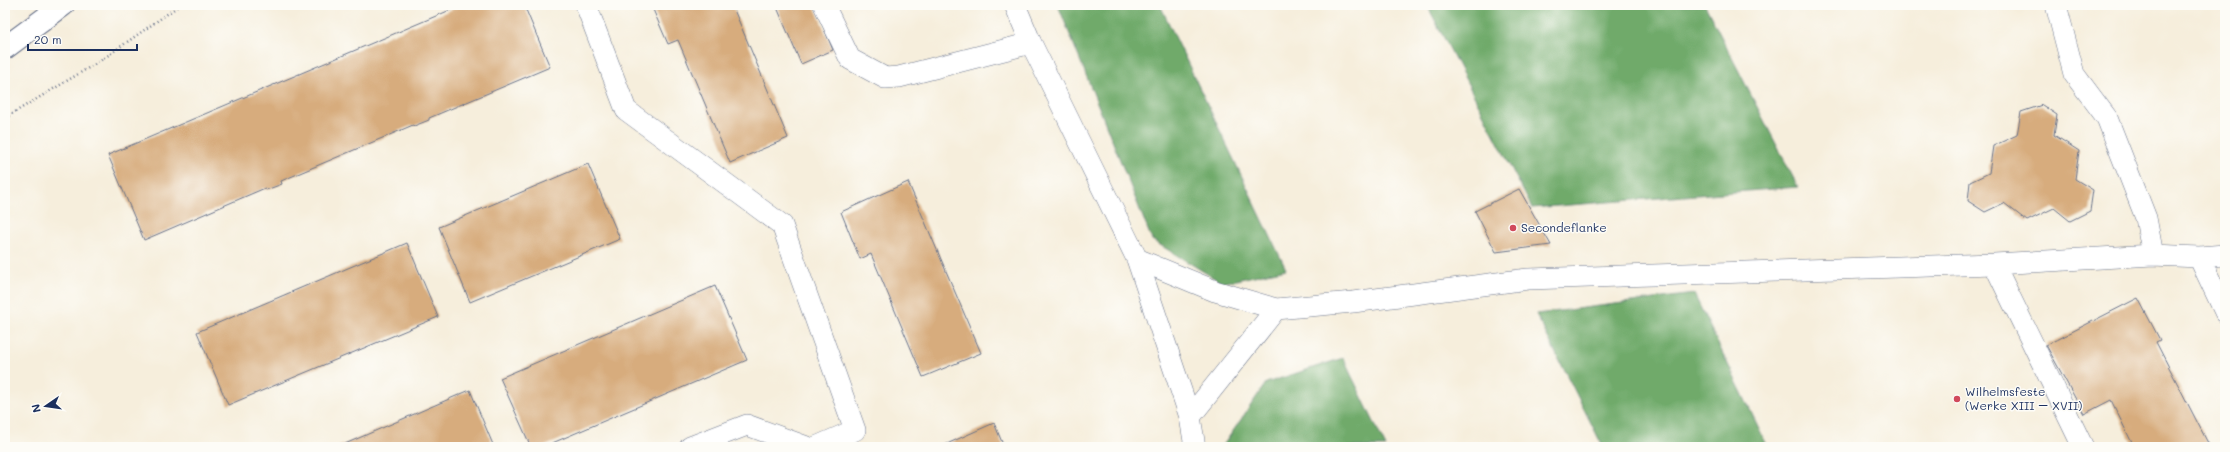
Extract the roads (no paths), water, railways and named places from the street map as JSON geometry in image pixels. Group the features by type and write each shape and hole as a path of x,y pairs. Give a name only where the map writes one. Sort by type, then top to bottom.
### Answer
{"main road":[{"path":"5,48 63,5"}],"lane":[{"path":"586,5 626,110 782,225 858,438 816,447"},
{"path":"824,5 850,59 885,78 899,77 1031,43"},
{"path":"1015,5 1031,43 1137,259 1190,418 1195,447"},
{"path":"2056,5 2074,74 2107,118 2146,218 2153,255"},
{"path":"1137,259 1215,291 1276,309 1353,302 1528,279 1994,264 2153,255 2199,257 2225,255"},
{"path":"2199,257 2225,312"},
{"path":"1994,264 2083,447"},
{"path":"1190,418 1276,309"},
{"path":"690,447 747,425 807,447"}],"place":[{"name":"Secondeflanke","path":"1513,228"},
{"name":"Wilhelmsfeste (Werke XIII – XVII)","path":"1957,399"}]}
